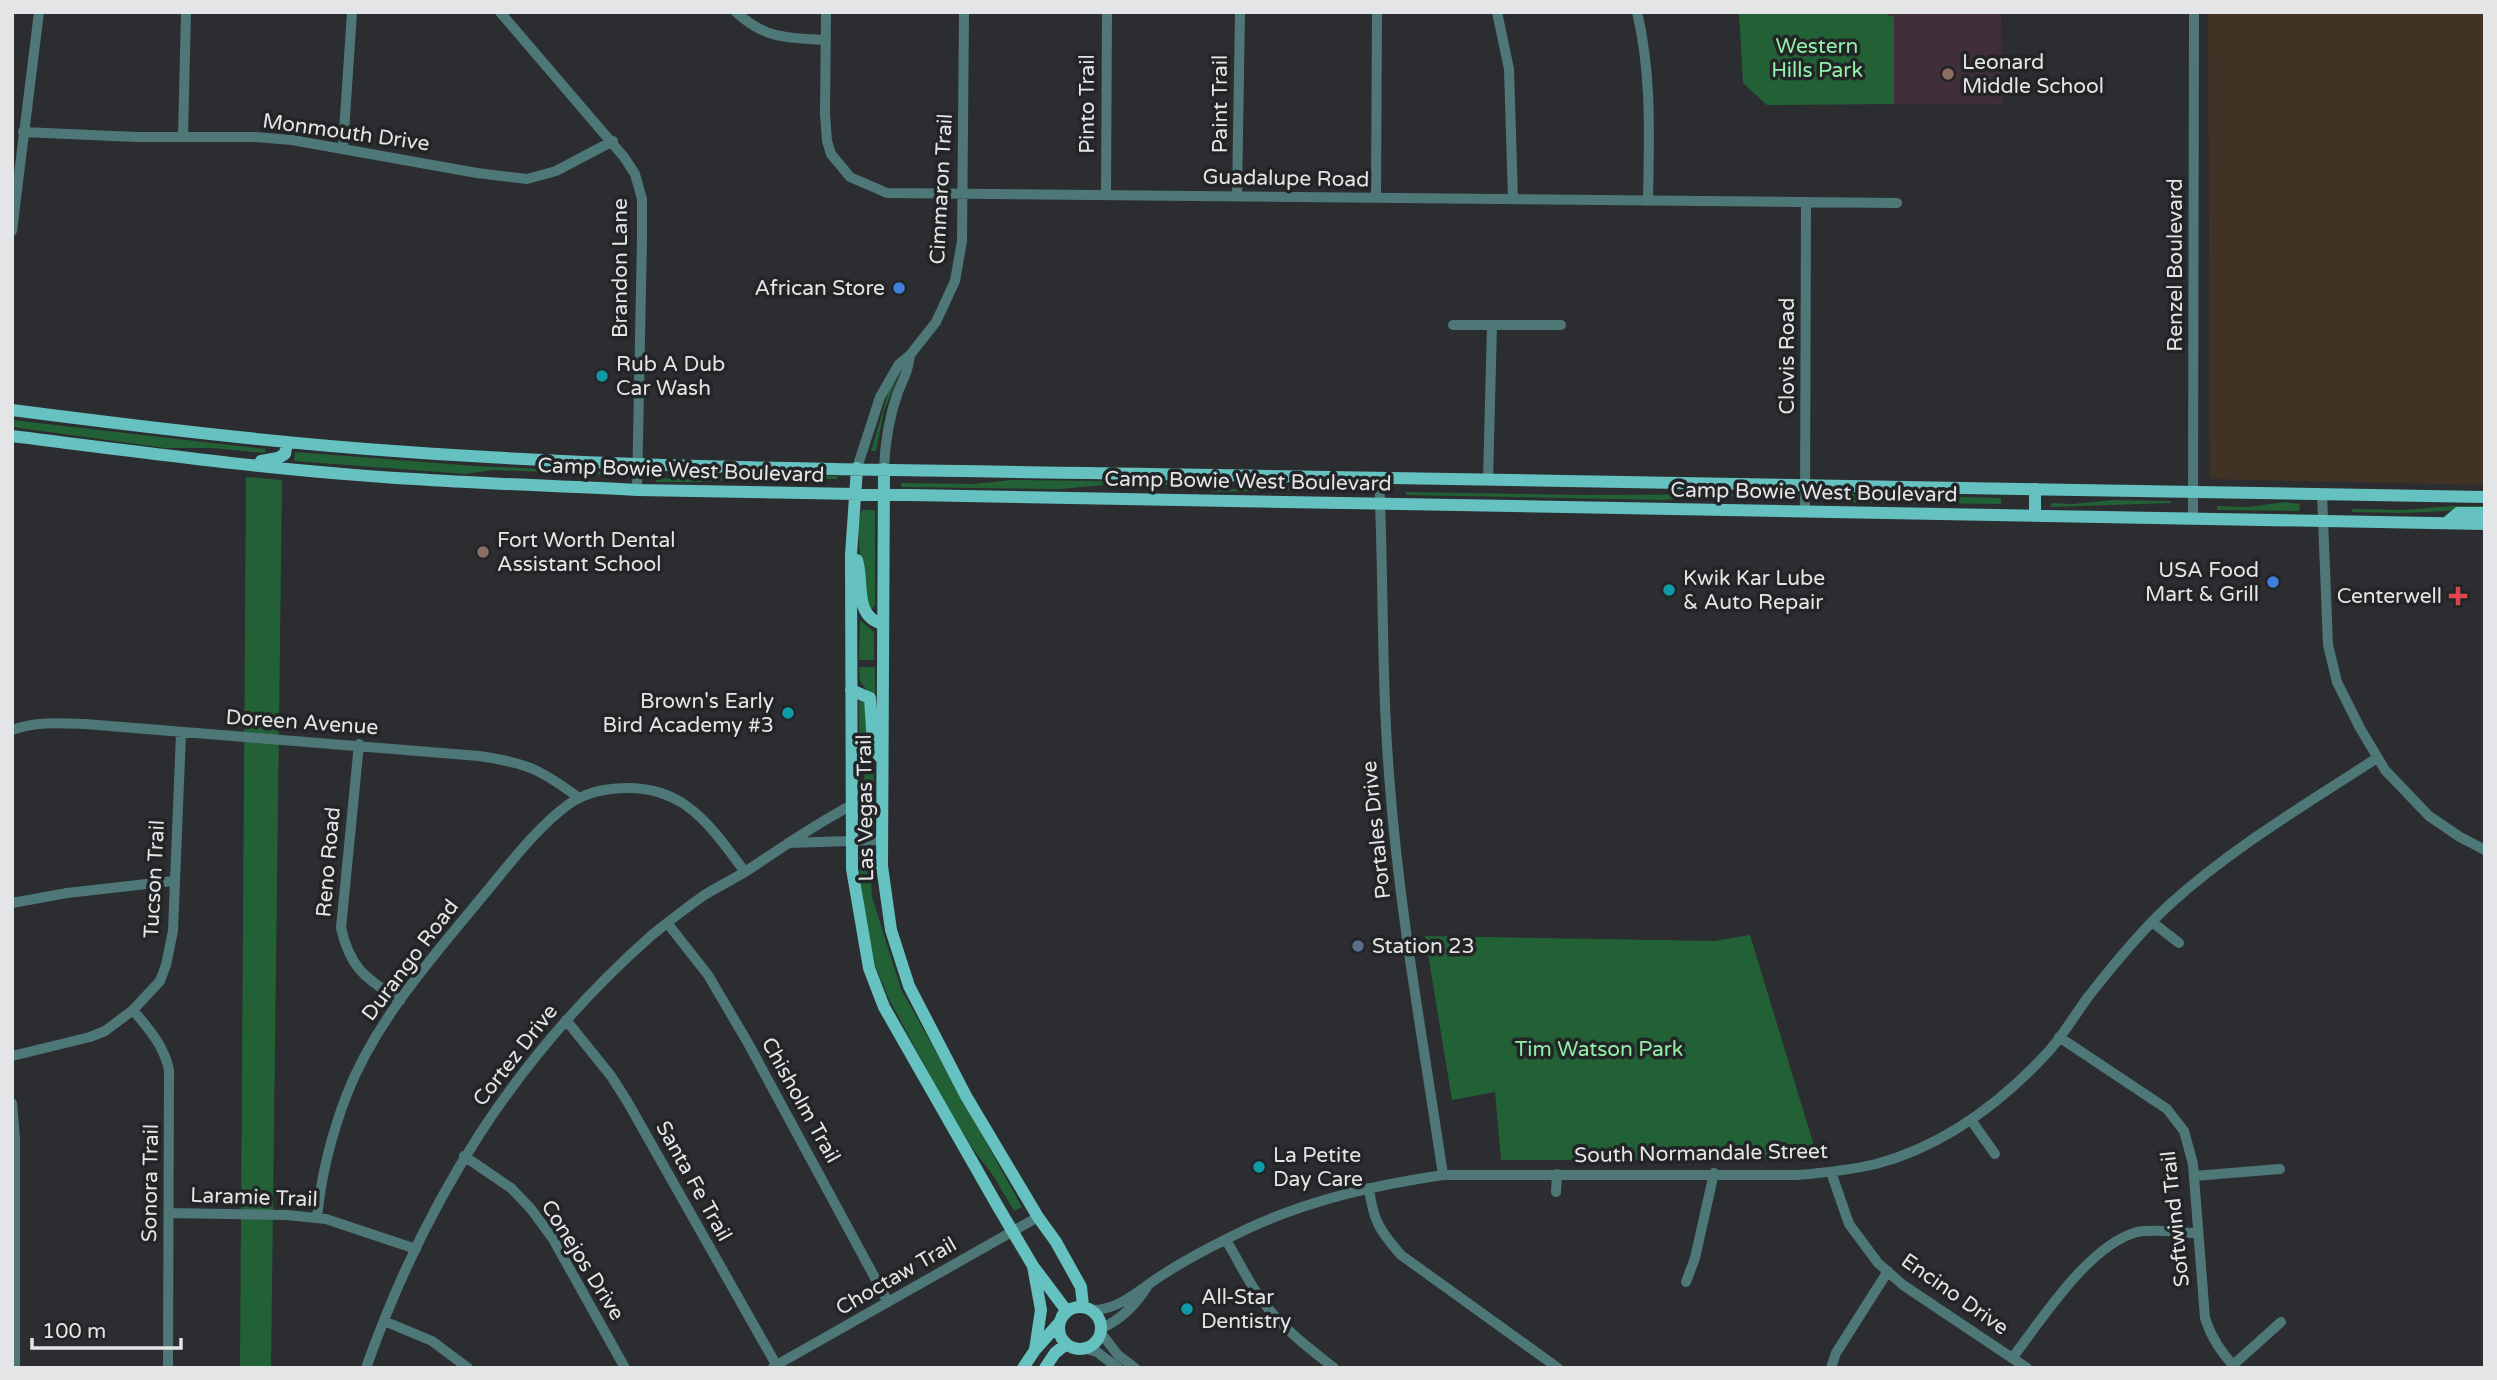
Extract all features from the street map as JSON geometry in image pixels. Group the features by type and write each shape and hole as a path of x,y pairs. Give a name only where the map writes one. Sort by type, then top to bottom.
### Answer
{"main road":[{"name":"Camp Bowie West Boulevard","path":"12,410 287,442 408,452 638,464 2485,497"},
{"name":"Camp Bowie West Boulevard","path":"12,436 215,462 415,480 637,490 2485,524"},
{"path":"215,462 278,458 285,454 287,442"},
{"name":"Las Vegas Trail","path":"857,468 851,555 852,840 854,887 869,968 884,1007 1033,1266"},
{"name":"Las Vegas Trail","path":"884,469 882,866 891,930 909,986 966,1096 1038,1217 1056,1242 1081,1287 1087,1308"},
{"path":"1190,475 1190,499"},
{"path":"2035,489 2035,515"},
{"path":"2446,523 2458,513 2485,513"},
{"path":"851,555 857,560 859,567 864,611 874,622 883,624"},
{"path":"851,690 870,698 873,744 883,760"},
{"path":"1023,1368 1035,1350 1061,1319 1068,1310 1087,1308 1100,1321 1101,1331 1098,1341 1084,1348 1065,1345 1060,1338 1061,1319 1066,1310 1033,1266"},
{"path":"1033,1266 1041,1310 1035,1350"},
{"path":"1045,1368 1055,1353 1065,1345"}],"street":[{"path":"12,231 39,12"},
{"path":"183,137 186,12"},
{"path":"343,147 352,12"},
{"name":"Brandon Lane","path":"500,12 613,141 635,174 642,199 637,490"},
{"path":"736,12 749,24 772,36 825,40"},
{"name":"Guadalupe Road","path":"826,12 827,141 838,164 850,177 887,193 1897,203"},
{"name":"Cimmaron Trail","path":"857,468 880,397 899,364 910,355 936,323 955,281 961,241 963,194 964,12"},
{"name":"Pinto Trail","path":"1106,195 1107,12"},
{"name":"Paint Trail","path":"1237,196 1240,12"},
{"path":"1376,198 1377,12"},
{"path":"1497,12 1508,69 1513,199"},
{"path":"1637,12 1648,76 1648,201"},
{"name":"Renzel Boulevard","path":"2193,517 2194,12"},
{"name":"Monmouth Drive","path":"23,132 292,139 477,173 527,178 556,172 613,141"},
{"name":"Clovis Road","path":"1805,510 1806,202"},
{"path":"1452,325 1561,326"},
{"path":"1488,480 1492,325"},
{"name":"Cimmaron Trail","path":"884,469 888,425 908,372 910,355"},
{"name":"Portales Drive","path":"1379,478 1384,684 1391,799 1398,868 1443,1175"},
{"path":"2322,495 2328,645 2337,682 2385,770 2429,816 2460,838 2485,850"},
{"name":"Doreen Avenue","path":"12,730 54,723 359,744 468,755 535,768 579,798"},
{"name":"Tucson Trail","path":"12,1056 105,1031 133,1010 160,981 173,931 181,733"},
{"name":"Reno Road","path":"359,744 341,928 350,958 359,970 400,1001"},
{"name":"South Normandale Street","path":"1101,1331 1127,1311 1147,1287 1164,1273 1279,1215 1369,1188 1443,1175 1797,1175 1831,1172 1892,1159 1938,1139 1998,1100 2048,1052 2090,995 2152,922 2223,861 2377,758"},
{"path":"579,798 615,789 653,791 672,797 687,804 713,828 745,872"},
{"name":"Durango Road","path":"317,1217 324,1169 346,1094 381,1028 416,977 508,866 552,819 579,798"},
{"name":"Cortez Drive","path":"366,1368 416,1249 453,1174 502,1098 566,1020 654,934 702,897 745,872 802,833 852,805"},
{"name":"Cortez Drive","path":"788,844 882,840"},
{"path":"12,903 66,893 173,881"},
{"path":"2152,922 2179,943"},
{"name":"Chisholm Trail","path":"668,924 708,975 748,1043 888,1302"},
{"name":"Sonora Trail","path":"133,1010 157,1039 167,1059 169,1070 168,1368"},
{"name":"Santa Fe Trail","path":"566,1020 611,1076 627,1101 776,1367"},
{"name":"Softwind Trail","path":"2059,1037 2168,1109 2184,1130 2193,1164 2204,1318 2209,1332 2234,1366"},
{"path":"12,1103 15,1139 15,1368"},
{"path":"1971,1120 1995,1154"},
{"name":"Conejos Drive","path":"464,1156 510,1188 531,1209 553,1239 625,1368"},
{"path":"2194,1176 2280,1169"},
{"name":"Encino Drive","path":"1831,1172 1849,1224 1878,1263 1903,1284 2027,1368"},
{"path":"1686,1282 1695,1258 1714,1173"},
{"path":"1556,1174 1556,1192"},
{"path":"1369,1188 1375,1221 1380,1231 1401,1255 1558,1368"},
{"name":"Laramie Trail","path":"169,1213 317,1217 378,1234 416,1249"},
{"name":"Choctaw Trail","path":"776,1367 1038,1217"},
{"path":"2013,1357 2067,1286 2097,1256 2120,1240 2148,1231 2197,1233"},
{"path":"1226,1240 1273,1314 1305,1346 1335,1368"},
{"path":"1831,1368 1836,1353 1888,1272"},
{"name":"South Normandale Street","path":"1087,1308 1114,1307 1133,1293 1147,1287"},
{"path":"384,1321 432,1341 468,1368"},
{"path":"2234,1366 2281,1322"},
{"path":"1101,1331 1118,1355 1135,1368"},
{"path":"1084,1348 1097,1352 1118,1368"}],"shaded area":[{"name":"Leonard Middle School","path":"1879,12 2001,12 2002,104 1894,104 1894,17"},
{"path":"2208,12 2485,12 2485,485 2210,479"}],"green space":[{"name":"Western Hills Park","path":"1739,12 1880,12 1894,17 1894,104 1767,105 1743,83"},
{"path":"899,373 884,411 876,451 871,451 889,390"},
{"path":"12,420 265,449 265,453 213,448 165,448 12,427"},
{"path":"295,452 475,466 615,472 614,475 493,470 466,474 294,461"},
{"path":"756,474 837,476 837,479 769,478 656,482 656,478 684,479"},
{"path":"246,477 282,480 271,1368 240,1368"},
{"path":"1012,480 1174,482 1173,485 1104,485 1061,489 901,487 901,483 973,484"},
{"path":"1359,486 1358,489 1212,492 1212,489"},
{"path":"1406,492 1779,496 1664,500 1406,495"},
{"path":"1840,494 2001,498 2001,504 1841,502"},
{"path":"2113,500 2171,503 2051,507 2052,503"},
{"path":"2285,502 2300,504 2299,511 2217,510 2217,506 2248,507"},
{"path":"2485,506 2485,509 2405,513 2352,512 2352,509 2405,510"},
{"path":"862,510 875,510 875,605 871,610 867,607 860,557 859,529"},
{"path":"860,620 874,632 874,660 859,660"},
{"path":"859,667 875,667 875,701 860,681"},
{"path":"859,698 864,700 867,710 875,793 874,827 867,828 859,735"},
{"path":"867,856 870,863 872,897 901,989 1022,1207 1014,1211 947,1107 889,999 875,965 867,931 859,857"},
{"name":"Tim Watson Park","path":"1750,935 1818,1159 1501,1160 1495,1092 1452,1100 1425,936 1715,941"}],"place":[{"name":"Leonard Middle School","path":"1948,74"},
{"name":"African Store","path":"899,288"},
{"name":"Rub A Dub Car Wash","path":"602,376"},
{"name":"Fort Worth Dental Assistant School","path":"483,552"},
{"name":"USA Food Mart & Grill","path":"2273,582"},
{"name":"Kwik Kar Lube & Auto Repair","path":"1669,590"},
{"name":"Centerwell","path":"2458,596"},
{"name":"Brown's Early Bird Academy #3","path":"788,713"},
{"name":"Station 23","path":"1358,946"},
{"name":"La Petite Day Care","path":"1259,1167"},
{"name":"All-Star Dentistry","path":"1187,1309"}]}
